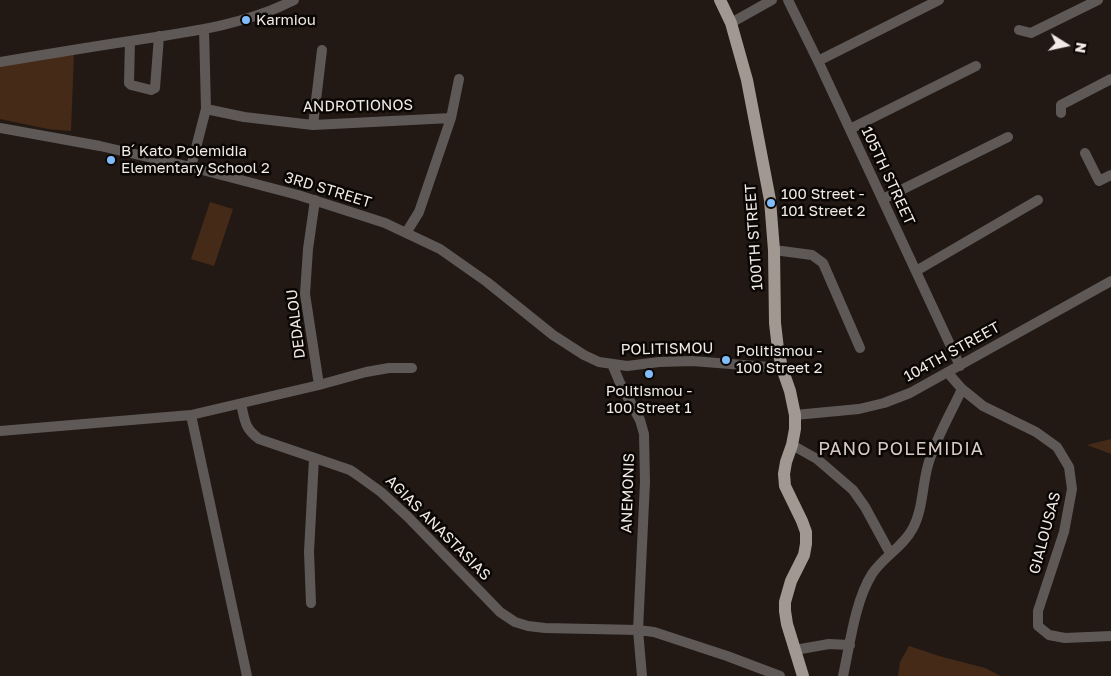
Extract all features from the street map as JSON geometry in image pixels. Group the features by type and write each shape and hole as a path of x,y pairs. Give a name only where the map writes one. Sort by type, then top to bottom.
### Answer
{"main road":[{"name":"100TH STREET","path":"720,0 731,23 747,80 770,200 774,250 775,324 778,349 796,415"},
{"path":"796,415 792,445 784,474 785,486 806,532 806,544 804,555 791,581 785,602 785,611 787,624 803,676"}],"street":[{"path":"0,62 204,29 246,20 294,0"},
{"path":"731,23 772,0"},
{"name":"105TH STREET","path":"788,0 960,366"},
{"path":"818,61 939,0"},
{"path":"1018,30 1031,33 1098,0"},
{"path":"191,167 206,109 204,29"},
{"path":"130,41 130,83 131,85 151,90 155,88 159,36"},
{"path":"313,125 322,50"},
{"path":"850,129 976,66"},
{"path":"406,233 419,212 451,118 459,79"},
{"path":"1061,113 1062,104 1111,79"},
{"name":"ANDROTIONOS","path":"206,109 244,117 313,125 451,118"},
{"name":"3RD STREET","path":"0,128 100,146 191,167 315,200 385,223 440,249 561,340 584,355 599,362 612,364"},
{"path":"883,200 1008,137"},
{"path":"1085,153 1099,181 1111,175"},
{"name":"DEDALOU","path":"315,200 308,249 305,294 319,385"},
{"path":"916,271 1038,200"},
{"path":"774,250 812,255 823,263 860,348"},
{"name":"104TH STREET","path":"796,415 859,409 910,394 1111,281"},
{"name":"POLITISMOU","path":"612,364 627,366 659,362 692,361 782,368"},
{"name":"ANEMONIS","path":"612,364 640,420 644,434 645,482 638,630 642,676"},
{"path":"0,431 191,415 366,372 389,368 412,368"},
{"name":"GIALOUSAS","path":"948,373 962,389 983,406 1036,432 1057,447 1069,468 1072,489 1064,532 1038,611 1038,626 1049,635 1065,638 1111,636"},
{"path":"843,676 861,595 873,573 890,553 905,541 913,528 919,512 927,467 962,389"},
{"name":"AGIAS ANASTASIAS","path":"241,404 246,426 259,439 350,470 381,492 408,517 500,612 515,622 545,628 654,632 780,676"},
{"path":"191,415 247,676"},
{"path":"792,445 817,459 853,490 865,507 890,553"},
{"path":"311,603 309,552 314,458"},
{"path":"795,650 829,644 850,645"}],"shaded area":[{"path":"74,53 71,131 48,129 0,119 0,67"},
{"path":"210,202 233,209 214,266 191,259"},
{"path":"1111,439 1111,454 1087,445"},
{"path":"909,646 985,668 1001,676 898,676 900,662"}],"place":[{"name":"Karmiou","path":"246,20"},
{"name":"B´ Kato Polemidia Elementary School 2","path":"111,160"},
{"name":"100 Street - 101 Street 2","path":"771,203"},
{"name":"Politismou - 100 Street 2","path":"726,360"},
{"name":"Politismou - 100 Street 1","path":"649,374"}],"district":[{"name":"PANO POLEMIDIA","path":"901,449"}]}
